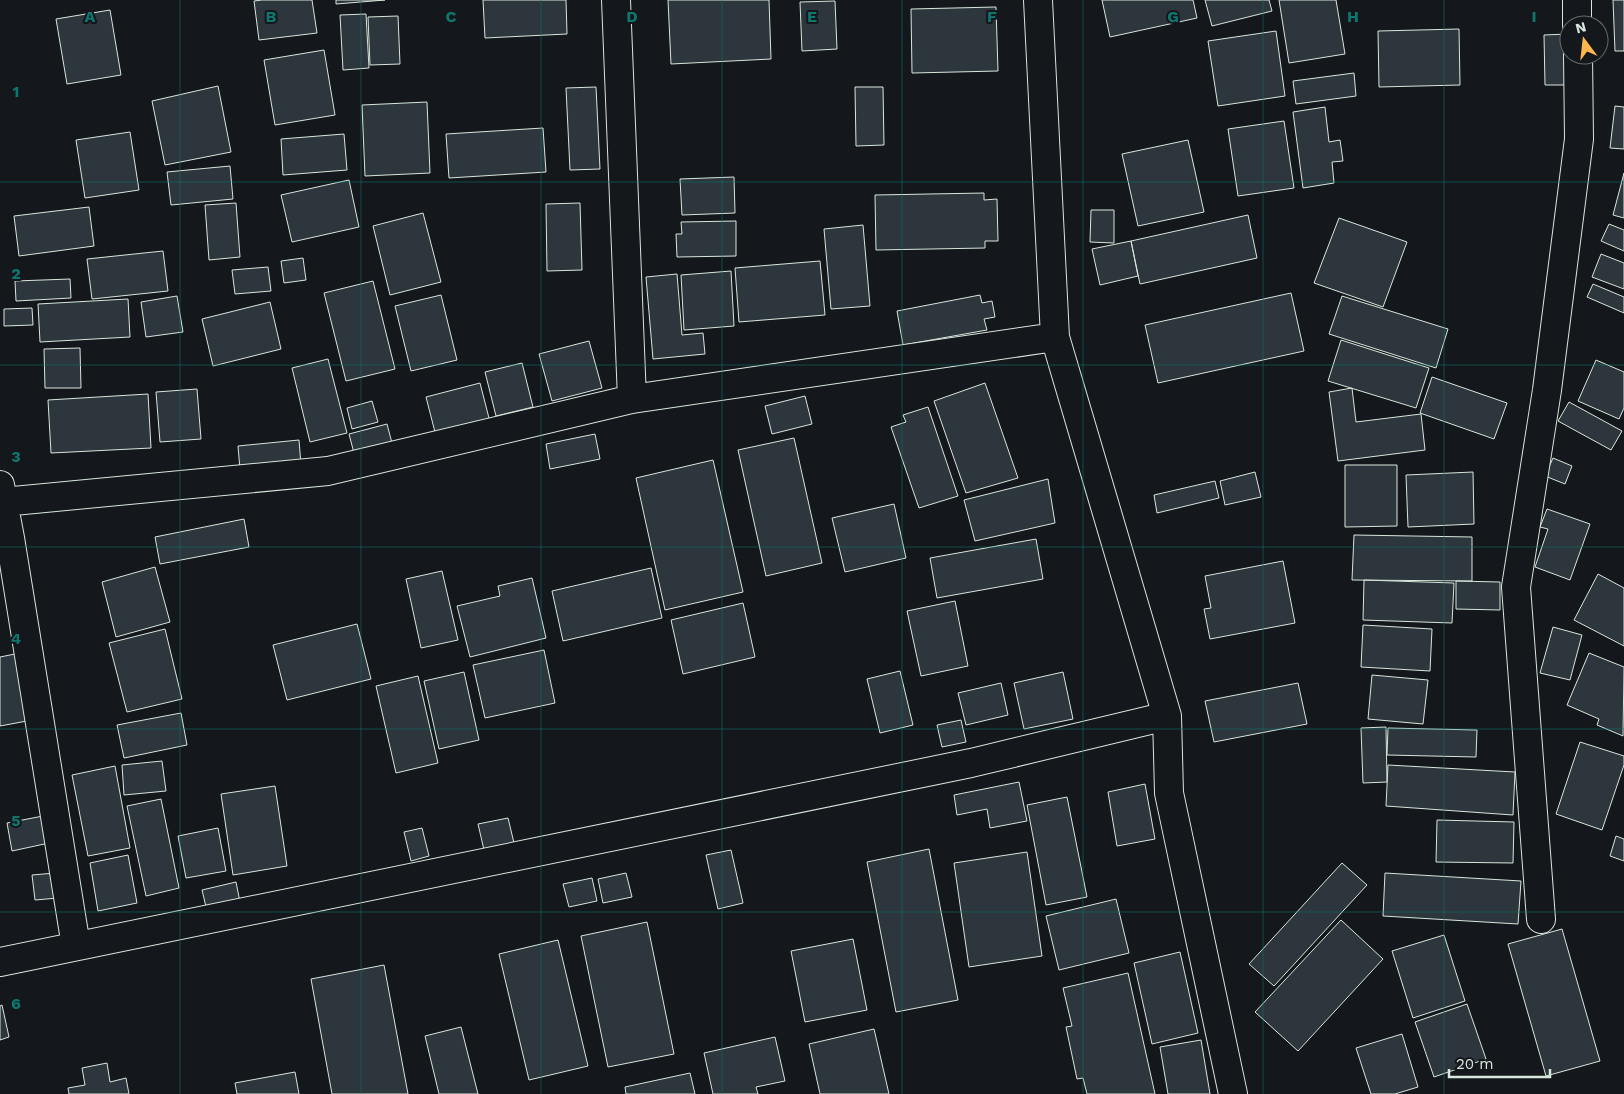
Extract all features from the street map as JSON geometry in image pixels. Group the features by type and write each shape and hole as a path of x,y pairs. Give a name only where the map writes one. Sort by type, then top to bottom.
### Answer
{"street":[{"path":"616,0 632,400"},
{"path":"1038,0 1055,337 1166,716 1168,793 1233,1094"},
{"path":"1577,0 1578,15"},
{"path":"1541,919 1516,587 1547,390 1580,139 1578,65"},
{"path":"76,946 2,493 328,471 632,400 1055,337"},
{"path":"0,962 971,763 1166,716"}],"building":[{"path":"312,0 317,33 259,40 254,1"},
{"path":"336,0 385,0 336,4"},
{"path":"483,0 566,0 567,34 485,38"},
{"path":"668,0 769,0 771,59 671,64"},
{"path":"1102,0 1193,0 1197,18 1110,37"},
{"path":"1205,0 1269,0 1272,11 1212,26"},
{"path":"1279,0 1336,0 1345,54 1289,63"},
{"path":"1613,0 1624,0 1624,51 1615,51"},
{"path":"835,1 837,49 802,51 800,2"},
{"path":"996,7 998,71 912,73 911,9"},
{"path":"110,10 121,75 67,84 56,19"},
{"path":"366,14 369,68 343,70 340,15"},
{"path":"398,16 400,64 370,65 368,17"},
{"path":"1459,29 1460,85 1379,87 1378,31"},
{"path":"1276,31 1285,96 1218,106 1208,41"},
{"path":"1559,34 1559,65 1568,65 1569,85 1545,85 1544,35"},
{"path":"324,50 335,115 275,125 264,60"},
{"path":"1354,73 1356,96 1296,104 1293,81"},
{"path":"218,86 231,152 165,165 152,101"},
{"path":"596,87 600,169 570,170 566,88"},
{"path":"855,87 883,87 884,145 856,146"},
{"path":"427,102 430,173 365,176 362,105"},
{"path":"1615,106 1624,107 1624,149 1610,148"},
{"path":"1325,107 1329,142 1340,140 1343,161 1332,162 1334,183 1303,188 1293,112"},
{"path":"1284,121 1294,188 1238,196 1228,129"},
{"path":"543,128 546,172 449,178 446,134"},
{"path":"130,132 139,190 85,198 76,140"},
{"path":"344,134 347,170 283,175 281,139"},
{"path":"1188,140 1204,212 1138,226 1122,154"},
{"path":"230,166 233,199 171,205 167,172"},
{"path":"1624,173 1624,218 1613,215"},
{"path":"734,177 735,213 682,215 680,179"},
{"path":"349,180 359,227 292,242 281,195"},
{"path":"984,193 984,200 997,199 998,241 985,241 985,248 876,250 875,195"},
{"path":"236,203 240,257 209,260 205,205"},
{"path":"580,203 582,270 547,271 546,204"},
{"path":"89,207 94,246 19,256 14,216"},
{"path":"1091,210 1114,210 1114,243 1090,242"},
{"path":"423,213 441,282 390,295 373,226"},
{"path":"1248,215 1257,258 1140,284 1131,241"},
{"path":"1339,218 1407,242 1383,307 1314,283"},
{"path":"736,221 736,256 677,257 676,234 682,234 681,222"},
{"path":"1609,224 1624,230 1624,251 1601,241"},
{"path":"863,225 870,306 831,309 824,229"},
{"path":"1131,241 1138,276 1100,285 1092,249"},
{"path":"163,251 168,291 92,299 87,259"},
{"path":"1601,254 1624,263 1624,289 1592,277"},
{"path":"303,258 306,280 284,283 281,261"},
{"path":"820,261 825,315 739,322 735,268"},
{"path":"268,267 271,291 235,294 232,270"},
{"path":"731,271 734,326 684,330 681,275"},
{"path":"677,274 682,335 703,333 705,354 653,359 646,277"},
{"path":"70,279 71,298 16,301 15,281"},
{"path":"373,281 395,369 346,381 324,293"},
{"path":"1593,284 1624,297 1624,313 1587,297"},
{"path":"1291,293 1304,351 1158,383 1145,325"},
{"path":"441,295 457,360 411,371 395,306"},
{"path":"980,295 982,303 992,301 995,317 984,319 987,330 903,345 897,311"},
{"path":"177,296 183,332 146,337 141,302"},
{"path":"1342,296 1448,329 1436,368 1329,334"},
{"path":"128,299 130,337 40,342 38,304"},
{"path":"270,302 281,349 213,366 202,319"},
{"path":"32,308 33,325 4,326 4,309"},
{"path":"1341,340 1429,368 1416,408 1328,381"},
{"path":"589,341 602,388 552,401 539,354"},
{"path":"80,348 81,388 45,388 44,349"},
{"path":"328,359 347,433 310,442 292,368"},
{"path":"1596,360 1624,372 1624,408 1619,419 1578,401"},
{"path":"522,363 533,407 496,416 485,372"},
{"path":"1432,377 1507,403 1494,439 1420,413"},
{"path":"480,383 490,422 436,436 426,397"},
{"path":"985,383 1018,478 966,493 934,401"},
{"path":"1352,388 1356,422 1421,414 1425,450 1338,461 1329,392"},
{"path":"197,389 201,439 160,442 156,392"},
{"path":"148,394 151,448 51,453 48,400"},
{"path":"805,396 812,424 772,434 765,406"},
{"path":"372,401 378,422 352,429 347,408"},
{"path":"1569,402 1622,431 1611,450 1558,421"},
{"path":"928,407 958,496 919,508 891,427 906,422 903,415"},
{"path":"387,424 393,447 355,457 349,434"},
{"path":"595,434 600,459 550,469 546,444"},
{"path":"794,438 822,563 766,576 738,450"},
{"path":"299,440 301,465 240,470 238,446"},
{"path":"1553,458 1572,466 1565,484 1545,476"},
{"path":"713,460 743,592 665,610 636,478"},
{"path":"1345,465 1397,465 1397,526 1345,527"},
{"path":"1255,472 1261,497 1225,505 1220,481"},
{"path":"1473,472 1474,524 1408,527 1406,475"},
{"path":"1048,479 1055,523 975,541 964,500"},
{"path":"1215,481 1219,498 1157,513 1154,495"},
{"path":"894,504 906,558 845,572 832,518"},
{"path":"1547,509 1590,524 1570,580 1535,567 1548,529 1540,527"},
{"path":"244,519 249,547 160,564 155,537"},
{"path":"1354,535 1472,537 1472,581 1352,580"},
{"path":"1036,539 1043,579 937,598 930,558"},
{"path":"1283,561 1295,623 1210,639 1204,609 1211,608 1205,576"},
{"path":"155,567 170,622 116,637 102,582"},
{"path":"651,568 662,618 563,641 552,591"},
{"path":"442,571 458,640 421,648 406,579"},
{"path":"1598,574 1624,588 1624,646 1574,620"},
{"path":"532,578 546,638 470,657 457,606 500,596 498,586"},
{"path":"1364,580 1454,583 1452,623 1363,620"},
{"path":"1456,581 1500,582 1500,610 1456,609"},
{"path":"955,601 968,666 921,676 907,611"},
{"path":"743,603 755,657 683,674 671,620"},
{"path":"357,624 371,679 287,700 273,645"},
{"path":"1363,625 1432,629 1430,671 1361,667"},
{"path":"1553,627 1582,635 1570,680 1540,673"},
{"path":"165,629 182,699 127,712 109,643"},
{"path":"544,650 555,703 485,718 473,665"},
{"path":"1589,653 1624,667 1623,736 1597,725 1599,719 1567,705"},
{"path":"15,654 27,721 0,726 0,657"},
{"path":"900,671 913,725 880,733 867,679"},
{"path":"464,672 479,740 439,749 424,681"},
{"path":"1063,672 1073,719 1024,729 1014,683"},
{"path":"1372,675 1428,680 1423,724 1368,719"},
{"path":"418,676 438,763 396,773 376,686"},
{"path":"1001,683 1008,715 966,725 958,693"},
{"path":"1298,683 1307,724 1214,742 1205,701"},
{"path":"181,713 187,745 124,758 117,725"},
{"path":"961,720 966,742 942,747 937,725"},
{"path":"1386,727 1387,782 1363,783 1361,728"},
{"path":"1388,728 1477,730 1476,757 1387,755"},
{"path":"1580,742 1624,756 1624,765 1602,830 1556,814"},
{"path":"162,761 166,791 124,795 122,765"},
{"path":"1388,765 1515,772 1513,815 1386,806"},
{"path":"115,766 130,848 88,856 72,775"},
{"path":"1019,782 1027,821 990,828 987,809 957,815 954,795"},
{"path":"1145,784 1155,839 1117,846 1108,792"},
{"path":"275,786 287,866 233,875 221,794"},
{"path":"1067,797 1087,897 1046,905 1027,805"},
{"path":"161,799 179,888 146,896 127,806"},
{"path":"43,816 49,843 12,851 7,823"},
{"path":"508,818 514,843 484,850 478,824"},
{"path":"1437,820 1514,822 1513,863 1436,862"},
{"path":"218,828 226,871 186,878 178,836"},
{"path":"422,828 429,856 411,861 404,832"},
{"path":"1616,836 1624,839 1624,861 1610,856"},
{"path":"929,849 958,1000 896,1012 867,862"},
{"path":"731,850 743,903 718,909 706,855"},
{"path":"1027,852 1042,956 969,967 954,863"},
{"path":"128,855 137,903 98,911 90,863"},
{"path":"1342,863 1367,885 1274,986 1249,964"},
{"path":"55,873 58,898 35,900 32,875"},
{"path":"626,873 632,897 603,903 598,879"},
{"path":"1385,873 1521,881 1518,924 1383,916"},
{"path":"592,878 597,901 569,907 563,884"},
{"path":"236,882 240,902 207,911 202,890"},
{"path":"1116,899 1129,953 1059,970 1046,916"},
{"path":"1341,920 1383,959 1298,1051 1255,1012"},
{"path":"647,922 674,1054 608,1067 581,936"},
{"path":"1562,929 1600,1061 1546,1076 1508,944"},
{"path":"1444,935 1465,1001 1413,1018 1392,951"},
{"path":"853,939 867,1010 805,1022 791,951"},
{"path":"558,940 588,1066 529,1080 499,954"},
{"path":"1180,952 1198,1033 1152,1044 1134,963"},
{"path":"384,965 408,1094 332,1094 311,979"},
{"path":"1128,973 1155,1094 1087,1094 1083,1078 1077,1079 1066,1027 1072,1026 1063,988"},
{"path":"1467,1004 1486,1059 1434,1077 1415,1022"},
{"path":"2,1005 9,1037 0,1040 0,1006"},
{"path":"461,1027 478,1094 439,1094 425,1036"},
{"path":"874,1029 889,1094 820,1094 809,1044"},
{"path":"1402,1034 1418,1087 1395,1094 1371,1094 1356,1048"},
{"path":"775,1037 785,1081 756,1087 758,1094 713,1094 704,1053"},
{"path":"1201,1040 1210,1094 1168,1094 1160,1047"},
{"path":"107,1063 110,1082 126,1078 129,1094 69,1094 68,1088 85,1085 82,1068"},
{"path":"295,1072 299,1094 237,1094 235,1083"},
{"path":"690,1073 695,1094 626,1094 625,1087"}]}
